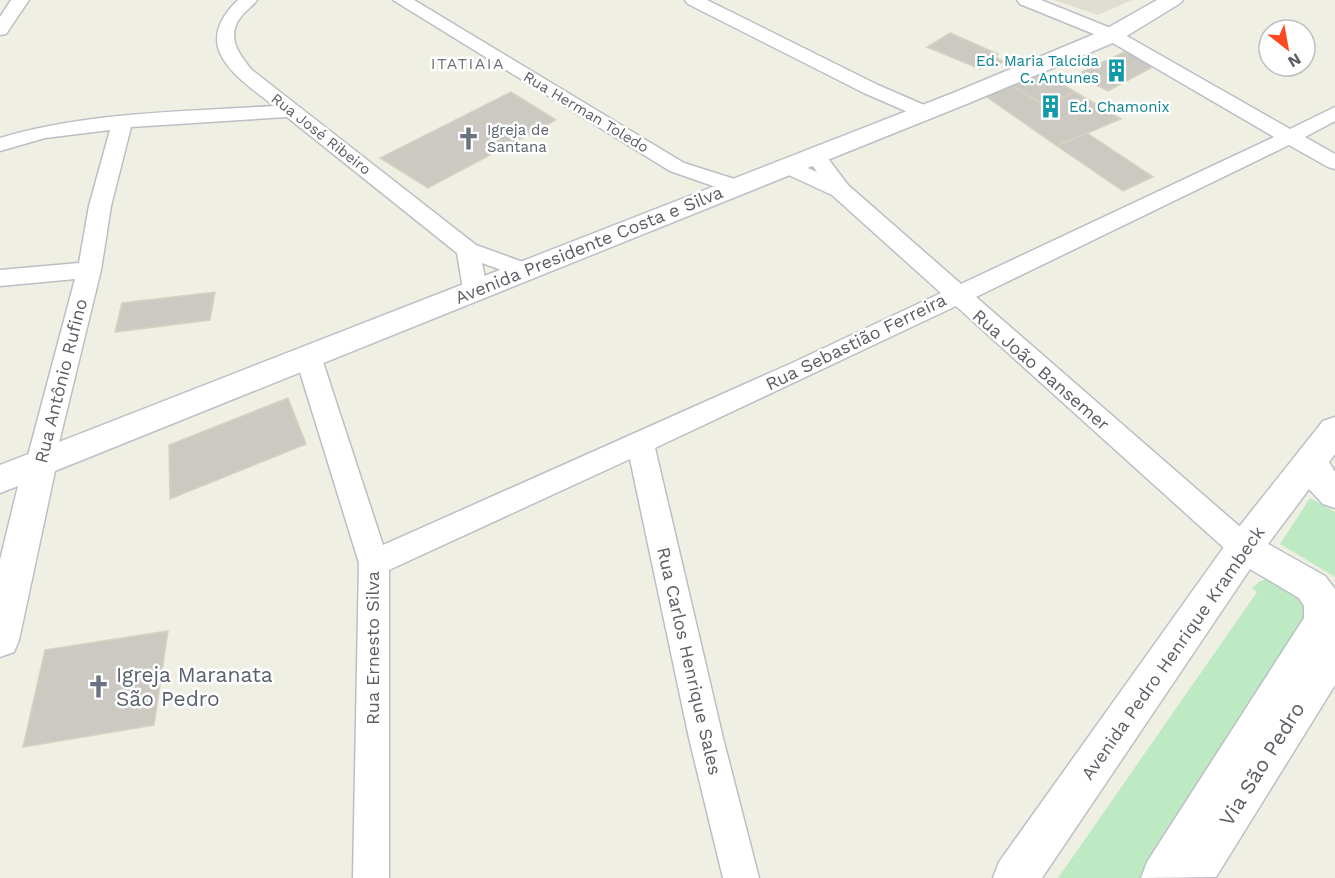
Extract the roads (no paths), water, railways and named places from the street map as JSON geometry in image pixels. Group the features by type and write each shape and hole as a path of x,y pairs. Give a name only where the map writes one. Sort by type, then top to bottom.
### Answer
{"main road":[{"name":"Avenida Presidente Costa e Silva","path":"0,479 888,127 1112,35 1172,0"},
{"name":"Avenida Pedro Henrique Krambeck","path":"1015,878 1244,549 1335,430"},
{"path":"1312,462 1317,476 1335,494"},
{"name":"Rua Antônio Rufino","path":"0,640 40,463"},
{"path":"1164,878 1323,621 1323,602 1312,587 1244,549"},
{"name":"Via São Pedro","path":"1190,878 1335,650"}],"street":[{"name":"Rua José Ribeiro","path":"248,0 227,22 223,42 231,59 245,74 468,250 523,270"},
{"name":"Rua Herman Toledo","path":"402,0 677,167 736,187"},
{"path":"694,0 871,89 924,112"},
{"path":"1026,0 1112,35 1335,163"},
{"path":"0,30 11,6"},
{"path":"871,89 885,108 888,127"},
{"path":"0,145 43,132 122,122 293,111"},
{"name":"Rua Sebastião Ferreira","path":"374,563 801,370 1290,137 1335,113"},
{"name":"Rua Antônio Rufino","path":"40,463 89,270 100,206 122,122"},
{"name":"Rua João Bansemer","path":"816,156 840,190 1244,549"},
{"path":"677,167 693,203"},
{"name":"Rua João Bansemer","path":"787,167 840,190"},
{"path":"468,250 475,289"},
{"path":"0,278 89,270"},
{"name":"Rua Ernesto Silva","path":"308,356 374,563 371,878"},
{"name":"Rua Carlos Henrique Sales","path":"640,442 706,738 741,878"}],"place":[{"name":"Ed. Maria Talcida C. Antunes","path":"1117,70"},
{"name":"Ed. Chamonix","path":"1051,107"},
{"name":"Igreja de Santana","path":"469,139"},
{"name":"Igreja Maranata São Pedro","path":"98,687"}],"district":[{"name":"ITATIAIA","path":"468,63"}]}
